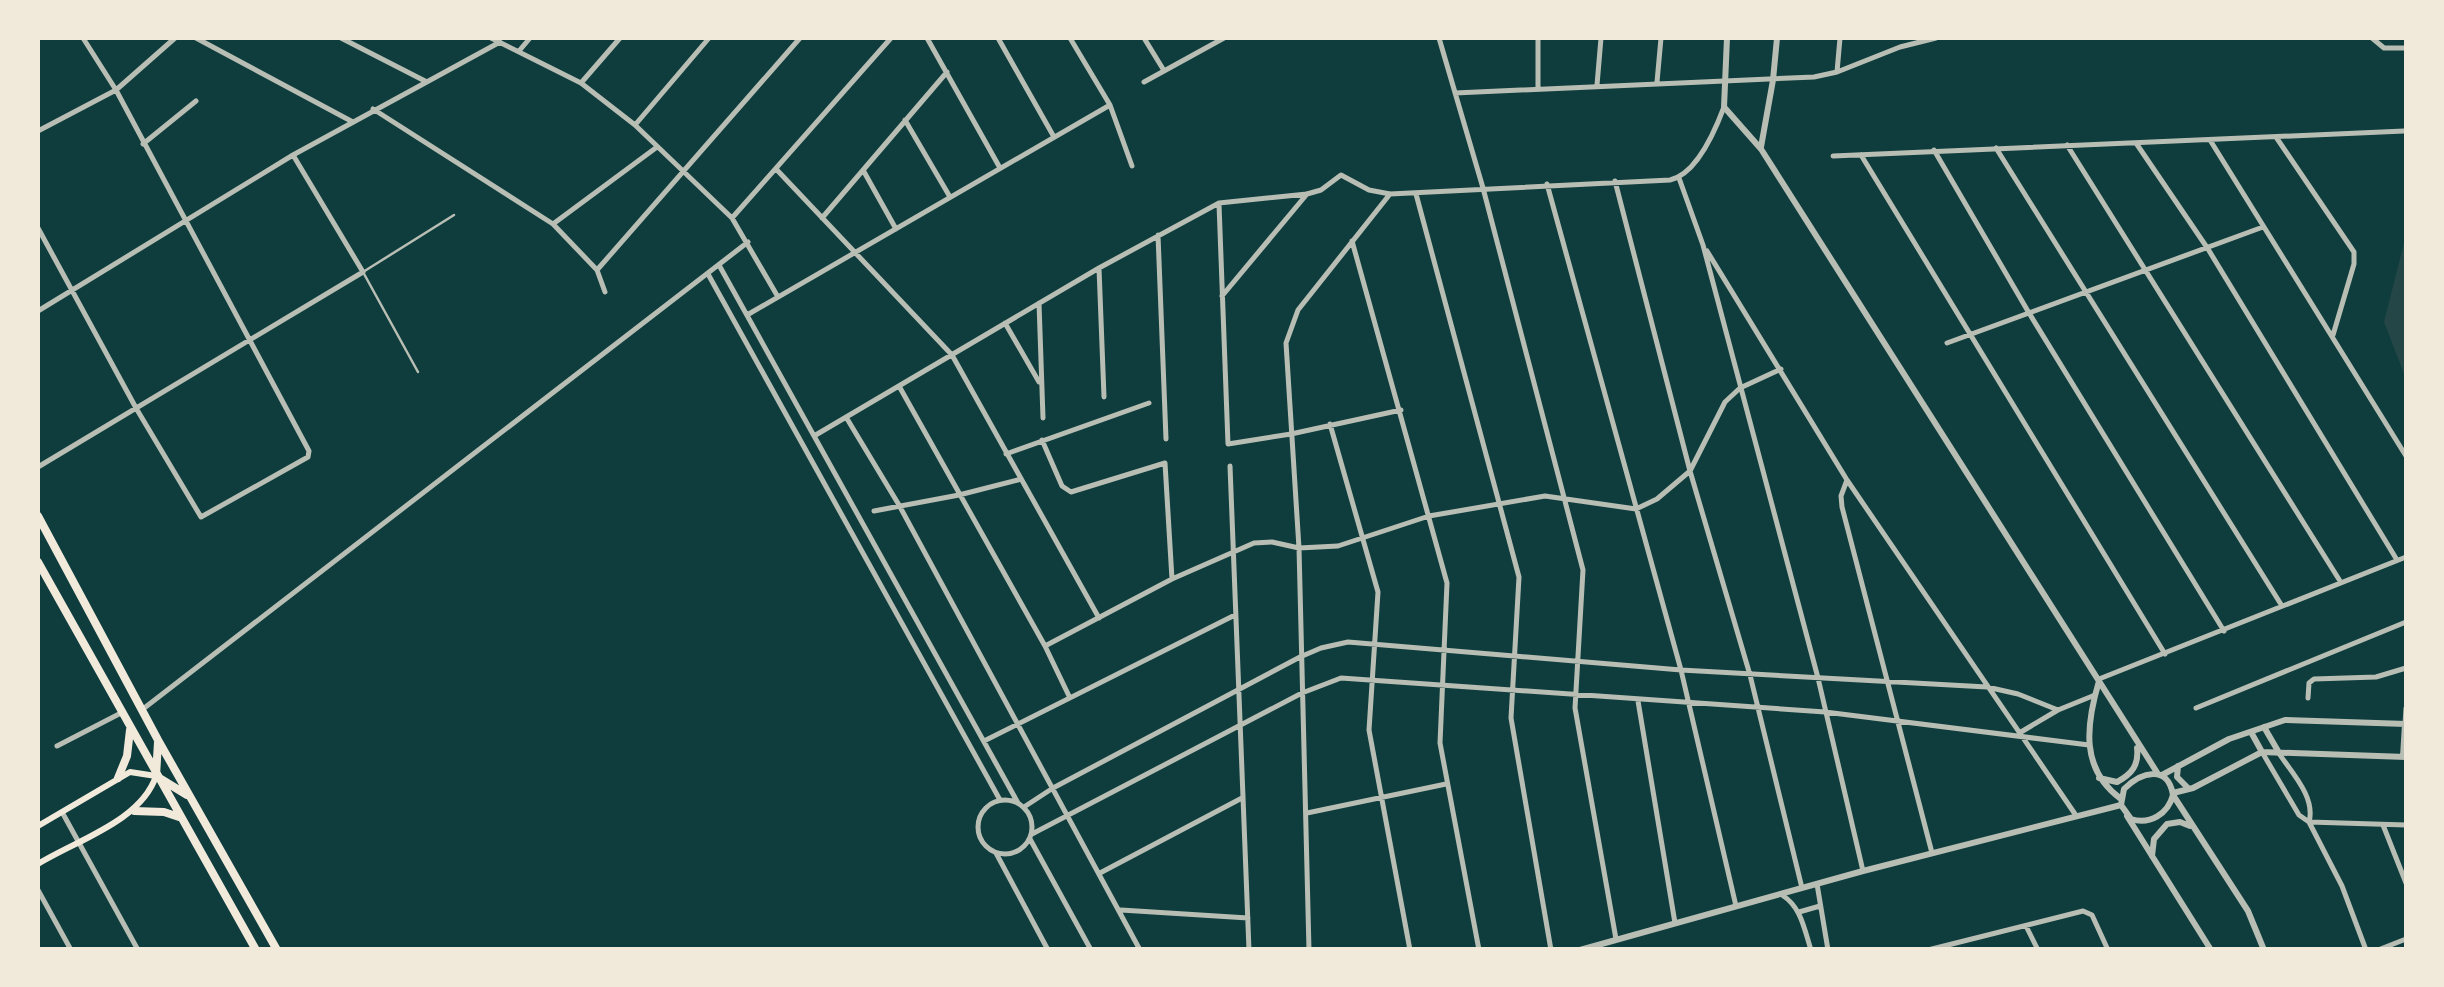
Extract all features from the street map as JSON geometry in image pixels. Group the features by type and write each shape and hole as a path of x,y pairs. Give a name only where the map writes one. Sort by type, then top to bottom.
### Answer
{"main road":[{"path":"38,516 277,950"},
{"path":"38,562 256,950"},
{"path":"118,778 127,756 130,730"},
{"path":"38,864 134,811 151,790 156,776 158,740"},
{"path":"38,826 118,778 138,772 156,776 191,798"},
{"path":"134,811 179,817"}],"street":[{"path":"38,228 136,408 201,517 304,461 310,451 116,90 84,38"},
{"path":"38,130 116,90 175,38"},
{"path":"196,38 351,121"},
{"path":"341,38 425,81"},
{"path":"492,38 582,84 635,125 732,218 778,296"},
{"path":"519,51 530,38"},
{"path":"582,84 620,38"},
{"path":"635,125 709,38"},
{"path":"597,270 800,38"},
{"path":"732,218 890,38"},
{"path":"927,38 1000,168"},
{"path":"998,38 1054,137"},
{"path":"1070,38 1110,105 1132,166"},
{"path":"1144,38 1163,69"},
{"path":"1439,38 1483,188 1583,570 1577,722 1616,939"},
{"path":"1538,38 1538,87"},
{"path":"1597,85 1601,38"},
{"path":"1657,82 1661,38"},
{"path":"814,436 1099,268 1219,203 1307,194 1321,190 1341,175 1369,190 1390,194 1679,178 1699,155 1724,108 1727,38"},
{"path":"1761,149 1774,80 1777,38"},
{"path":"1838,72 1840,38"},
{"path":"1900,38 1900,46"},
{"path":"1455,93 1724,79 1774,80 1838,72 1900,46 1936,38"},
{"path":"1144,82 1218,39"},
{"path":"2374,41 2387,49 2406,48"},
{"path":"38,311 292,155 500,42"},
{"path":"821,219 947,72"},
{"path":"143,144 196,101"},
{"path":"746,315 1110,105"},
{"path":"1724,108 1761,149 2138,746 2248,911 2264,950"},
{"path":"373,109 553,224 597,270 605,292"},
{"path":"905,120 950,197"},
{"path":"1833,156 2404,131"},
{"path":"2276,137 2351,246 2354,264 2333,336"},
{"path":"2210,139 2406,456"},
{"path":"2135,141 2208,249 2398,560"},
{"path":"2067,145 2340,580"},
{"path":"553,224 657,146"},
{"path":"1996,148 2282,606"},
{"path":"1934,150 2224,630"},
{"path":"38,467 251,343 363,272 292,155"},
{"path":"1861,155 2165,654"},
{"path":"862,169 896,228"},
{"path":"777,170 952,355 1099,618"},
{"path":"1679,178 1703,245 1818,678 1863,871"},
{"path":"1615,182 1690,470 1750,675 1802,888"},
{"path":"1547,184 1681,670 1736,906"},
{"path":"1220,299 1307,194"},
{"path":"1310,950 1288,332 1298,310 1390,194"},
{"path":"1416,194 1520,578 1510,691 1514,742 1551,950"},
{"path":"1219,203 1228,444 1400,410"},
{"path":"1947,343 2265,226"},
{"path":"1158,235 1166,439"},
{"path":"1352,241 1447,583 1440,743 1479,950"},
{"path":"143,709 748,242"},
{"path":"1703,245 1847,480 2074,814"},
{"path":"718,265 984,741 1032,819 1031,836 1091,950"},
{"path":"1099,268 1104,397"},
{"path":"708,274 1000,800"},
{"path":"1039,303 1043,418"},
{"path":"1004,323 1040,384"},
{"path":"758,364 770,357"},
{"path":"1045,646 1232,550 1272,542 1298,548 1338,546 1429,516 1545,496 1636,509 1657,499 1690,470 1725,402 1740,388 1781,369"},
{"path":"899,386 1070,696"},
{"path":"1006,454 1148,403"},
{"path":"846,417 1140,950"},
{"path":"1330,424 1378,592 1369,730 1410,950"},
{"path":"1042,440 1062,486 1071,492 1165,463 1172,579"},
{"path":"1230,466 1250,950"},
{"path":"874,511 1019,480"},
{"path":"1847,480 1842,507 1932,853"},
{"path":"2099,679 2406,557"},
{"path":"984,741 1235,615"},
{"path":"2196,708 2406,622"},
{"path":"1048,950 996,853 986,847 978,828 984,810 1000,800 1021,805 1300,657 1336,644 1750,675 1986,687 2018,694 2058,710"},
{"path":"2308,698 2309,683 2314,679 2376,677 2406,668"},
{"path":"996,853 1016,852 1031,836 1066,815 1302,693 1341,678 1825,712 2089,745"},
{"path":"2099,679 2094,696 2090,760 2098,777 2121,802 2210,950"},
{"path":"2018,734 2058,710 2094,696"},
{"path":"1638,700 1675,923"},
{"path":"2173,794 2194,788 2262,752 2405,757 2406,708"},
{"path":"57,746 121,713"},
{"path":"2121,802 2127,784 2147,773 2160,774 2285,720 2406,724"},
{"path":"2264,727 2308,798 2310,822 2342,886 2366,950"},
{"path":"2251,732 2299,815 2310,822 2406,825"},
{"path":"2098,777 2117,782 2130,774 2138,746"},
{"path":"2178,765 2180,783 2194,788"},
{"path":"1306,813 1446,784"},
{"path":"2126,814 2137,821 2150,820 2169,807 2173,794"},
{"path":"1100,872 1242,798"},
{"path":"1580,950 2121,802"},
{"path":"62,812 138,950"},
{"path":"2152,858 2154,838 2167,824 2186,823 2196,829"},
{"path":"2383,824 2406,882"},
{"path":"1818,884 1826,949"},
{"path":"38,890 71,950"},
{"path":"1782,894 1799,912 1811,950"},
{"path":"1799,912 1820,906"},
{"path":"1121,910 1248,918"},
{"path":"1928,950 1964,938 2087,911 2108,950"},
{"path":"2025,924 2038,950"},
{"path":"1964,938 1970,950"},
{"path":"2378,950 2406,939"}],"lane":[{"path":"418,372 363,272 454,215"}],"shaded area":[{"path":"2406,235 2406,379 2384,322"}]}
